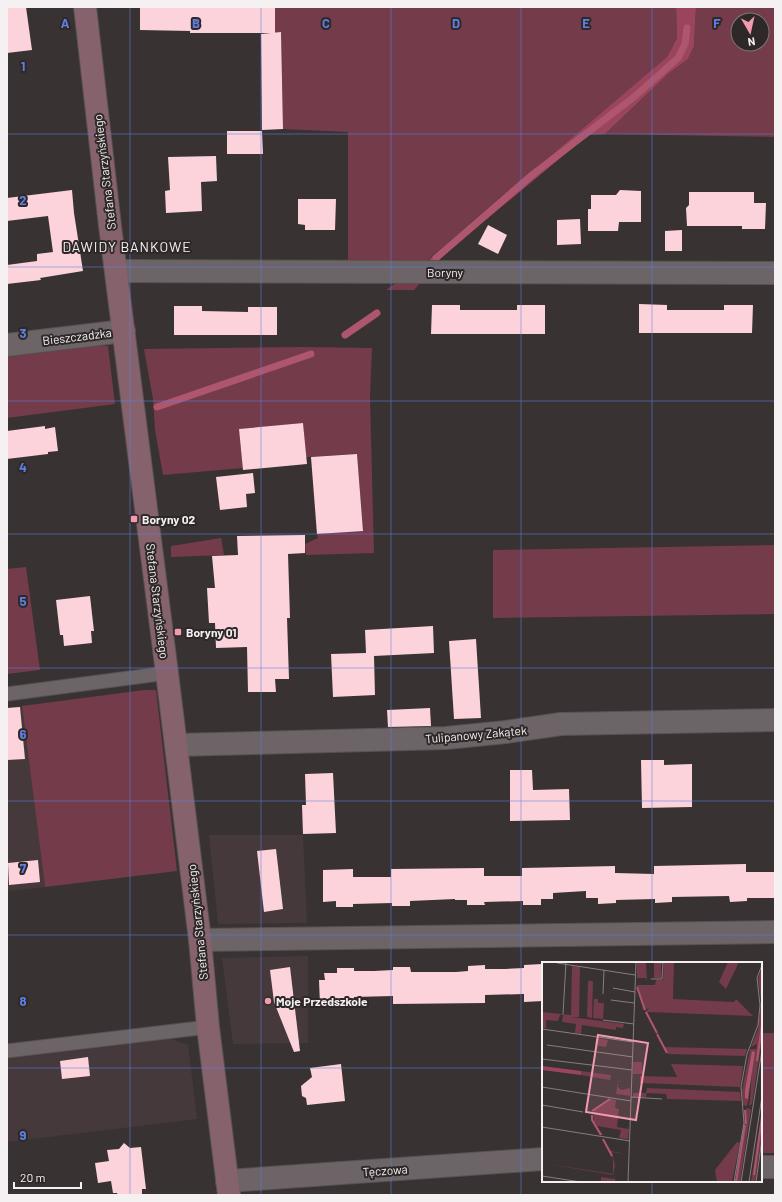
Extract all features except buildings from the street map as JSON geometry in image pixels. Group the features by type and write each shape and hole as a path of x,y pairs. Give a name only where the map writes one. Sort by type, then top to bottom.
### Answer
{"street":[{"name":"Stefana Starzyńskiego","path":"85,7 116,271 168,673 200,940 208,1027 228,1188"},
{"name":"Boryny","path":"116,271 775,272"},
{"name":"Bieszczadzka","path":"7,345 124,331"},
{"name":"Tulipanowy Zakątek","path":"176,745 446,738 506,732 561,724 775,720"},
{"path":"200,940 775,932"},
{"name":"Tęczowa","path":"228,1188 542,1159"},
{"path":"762,1167 775,1167"}],"lane":[{"path":"7,694 168,673"},
{"path":"7,1051 208,1027"}],"shaded area":[{"path":"275,7 676,7 677,38 667,57 648,74 425,262 348,263 348,132 283,129 281,33 275,33"},
{"path":"676,7 696,7 694,46 688,59 668,74 605,134 588,135 434,263 426,262 667,57 677,38"},
{"path":"696,7 775,8 775,137 605,134 668,74 688,59 694,46"},
{"path":"404,277 426,277 414,290 386,290"},
{"path":"96,346 108,346 115,404 7,418 7,357"},
{"path":"302,347 372,348 370,397 374,553 306,555 305,544 318,538 317,534 363,530 357,454 306,457 303,423 239,429 243,468 163,475 155,430 153,399 144,349"},
{"path":"221,538 224,555 171,557 171,546"},
{"path":"775,545 775,614 493,618 493,550"},
{"path":"26,567 40,670 7,674 7,569"},
{"path":"144,690 156,690 177,871 45,887 22,706"},
{"path":"22,706 45,887 7,891 7,708"},
{"path":"209,835 303,835 307,923 218,924"},
{"name":"Moje Przedszkole","path":"308,956 308,1043 233,1044 222,958"},
{"path":"762,1033 775,1033 775,1153 762,1153"},
{"path":"171,1039 188,1045 197,1119 7,1142 7,1059"}],"waterway":[{"path":"436,258 532,175 634,97 678,58 685,44 687,28"},
{"path":"345,335 377,313"},
{"path":"157,407 311,354"}],"place":[{"name":"Boryny 02","path":"134,519"},
{"name":"Boryny 01","path":"178,632"},
{"name":"Moje Przedszkole","path":"268,1001"}],"district":[{"name":"DAWIDY BANKOWE","path":"127,246"}]}
